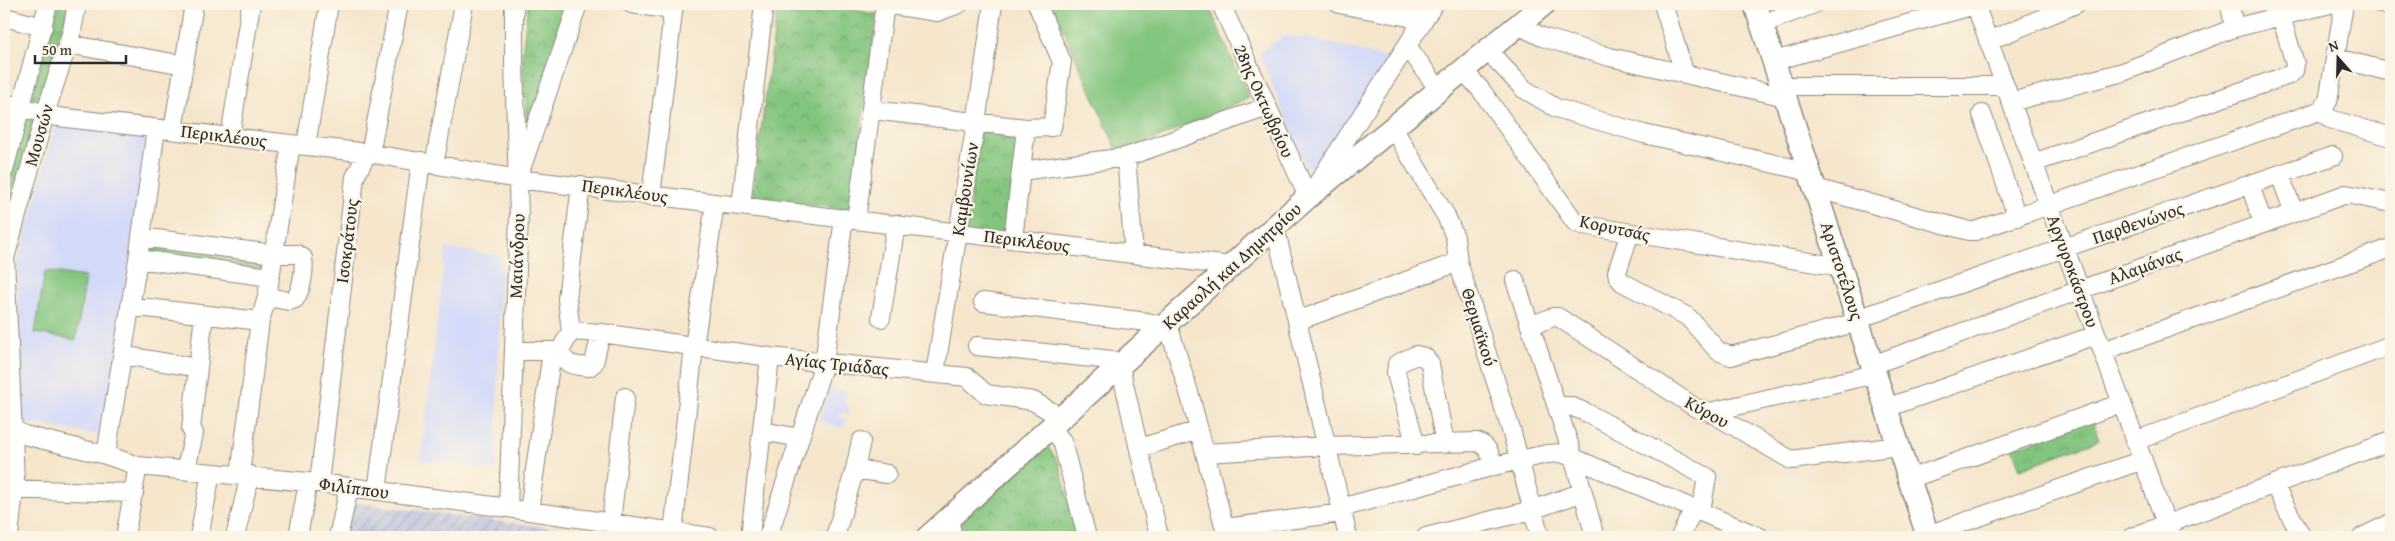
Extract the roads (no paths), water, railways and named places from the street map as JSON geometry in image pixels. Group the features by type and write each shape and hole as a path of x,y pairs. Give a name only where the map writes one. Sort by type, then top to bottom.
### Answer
{"main road":[{"name":"Καραολή και Δημητρίου","path":"928,537 951,528 1057,423 1275,227 1544,4"},
{"name":"Αριστοτέλους","path":"1759,14 1928,536"}],"street":[{"path":"4,170 12,105 43,27 48,4"},
{"name":"Μουσών","path":"10,537 5,258 43,114 68,44 77,4"},
{"path":"106,455 141,237 165,130 184,65 194,4 188,4"},
{"path":"230,137 250,4"},
{"path":"236,537 245,475 260,321 267,297 274,254 329,4"},
{"name":"Ισοκράτους","path":"298,537 314,483 355,176 372,144 398,4"},
{"path":"377,491 428,163 464,4"},
{"name":"Μαιάνδρου","path":"508,508 519,216 514,4"},
{"path":"518,179 578,4"},
{"path":"632,4 673,7 651,196"},
{"path":"741,206 764,4"},
{"path":"768,537 824,363 872,110 885,4 937,12 959,4"},
{"name":"Καμβουνίων","path":"935,373 976,123 992,4"},
{"path":"872,110 1026,128 1052,127 1062,62 1037,4"},
{"name":"28ης Οκτωβρίου","path":"1220,4 1308,198"},
{"path":"1339,4 1410,17 1420,24"},
{"path":"1308,198 1434,4"},
{"path":"1663,4 1685,75"},
{"path":"1759,14 1814,4"},
{"path":"1774,61 1975,4"},
{"name":"Αργυροκάστρου","path":"1975,4 2169,531"},
{"path":"1988,41 2076,4"},
{"path":"2230,4 2234,28"},
{"path":"1518,25 1552,40 1685,75 1784,92 2008,94 2123,72 2281,10 2330,4"},
{"path":"1488,50 1524,89 1556,108 1812,180 1969,231 2017,217 2322,110 2328,101 2344,4"},
{"path":"2381,4 2391,6"},
{"path":"2033,163 2289,75 2294,71 2295,64 2281,10"},
{"path":"4,17 43,27"},
{"path":"68,44 184,65"},
{"path":"1408,46 1439,90"},
{"path":"2336,58 2391,72"},
{"name":"Κορυτσάς","path":"1463,70 1481,90 1572,220 1583,225 1841,267"},
{"name":"Περικλέους","path":"12,105 43,114 368,153 518,179 581,185 651,196 896,224 1231,266"},
{"path":"1020,171 1126,157 1267,107"},
{"path":"2322,110 2330,120 2391,137"},
{"path":"1982,114 2017,217"},
{"path":"1013,239 1026,128"},
{"name":"Θερμαϊκού","path":"1393,128 1446,216 1455,237 1458,262 1519,460 1540,537"},
{"name":"Παρθενώνος","path":"1630,233 1617,272 1622,282 1688,317 1718,351 1724,355 1731,356 1858,320 2334,156"},
{"path":"1126,157 1134,254"},
{"path":"2280,175 2294,213"},
{"path":"529,511 556,352 571,331 567,299 581,185"},
{"path":"2250,185 2264,223"},
{"name":"Αλαμάνας","path":"1710,412 1874,369 2080,290 2346,194 2391,203"},
{"path":"673,532 694,348 715,203"},
{"path":"881,318 896,224"},
{"path":"1275,227 1348,537"},
{"path":"141,237 274,254 297,254 303,258 304,264 299,293 296,299 289,301 267,297"},
{"path":"1886,408 2099,343 2391,248"},
{"path":"138,259 270,277"},
{"path":"1297,321 1458,262"},
{"path":"1516,280 1573,456 1595,537"},
{"path":"983,302 1147,322 1164,326 1170,330 1206,453 1226,533 1342,510 1494,466 1558,453 1573,456 1760,537"},
{"path":"130,306 260,321"},
{"path":"186,469 194,433 191,429 204,315"},
{"name":"Κύρου","path":"1530,326 1553,317 1558,318 1696,408 1710,412 1791,460 1898,446"},
{"path":"514,351 556,352 569,365 589,367 594,363 602,333 593,330 571,331"},
{"name":"Αγίας Τριάδας","path":"602,333 694,348 967,377 986,394 1033,401 1057,423"},
{"path":"2136,441 2391,344"},
{"path":"977,346 1112,360 1120,366 1159,537"},
{"path":"122,355 198,368"},
{"path":"1416,446 1396,373 1397,364 1416,355 1425,357 1430,364 1445,444"},
{"path":"750,537 770,357"},
{"path":"611,523 625,397"},
{"path":"1910,479 2122,403"},
{"path":"1557,406 1570,406 1585,412 1707,477 1702,500 1680,537"},
{"path":"1057,423 1087,537"},
{"name":"Φιλίππου","path":"8,427 24,435 106,455 138,466 186,469 314,483 710,537"},
{"path":"1139,448 1199,430"},
{"path":"762,431 800,438"},
{"path":"835,537 855,469 861,441"},
{"path":"2132,537 2169,531 2274,485 2391,441"},
{"path":"1206,453 1327,446 1416,446 1477,442 1484,444 1489,450 1494,466"},
{"path":"1928,536 2143,460"},
{"path":"125,537 138,466"},
{"path":"855,469 887,474"},
{"path":"199,537 211,473"},
{"path":"2274,485 2302,537"},
{"path":"9,488 134,493"},
{"path":"338,537 349,488"},
{"path":"1426,537 1532,510 1583,492"},
{"path":"2362,537 2391,523"}],"waterway":[{"path":"4,461 5,447"}]}
